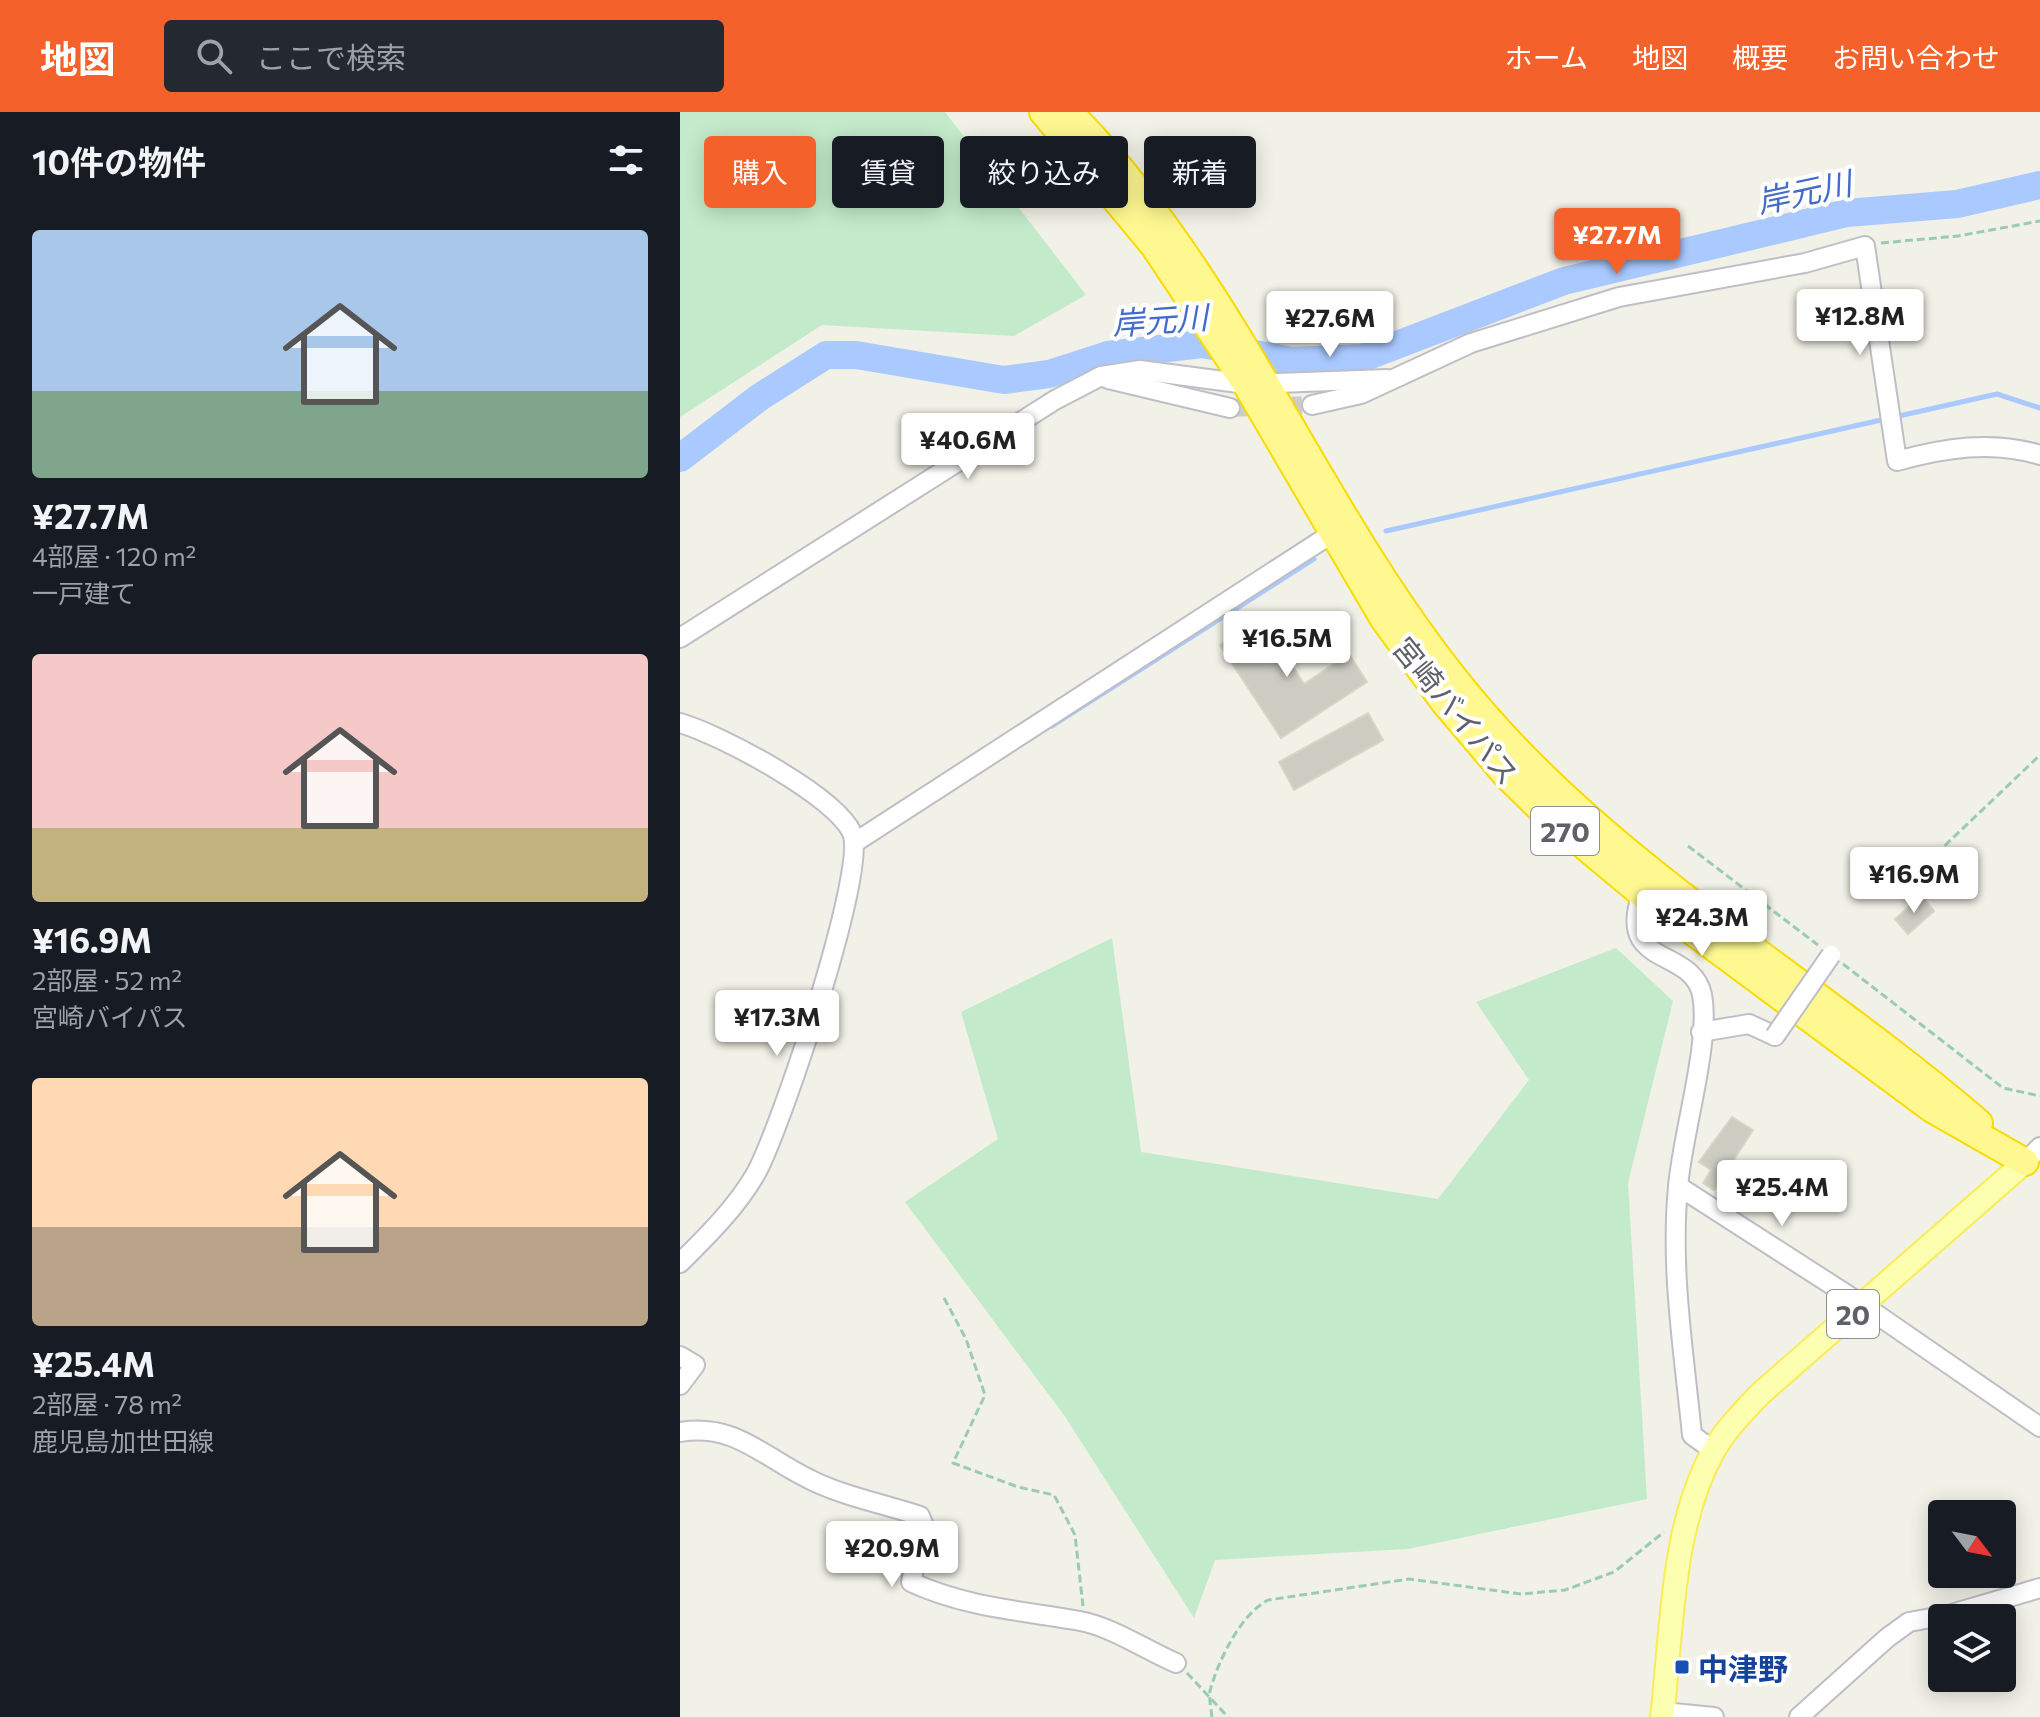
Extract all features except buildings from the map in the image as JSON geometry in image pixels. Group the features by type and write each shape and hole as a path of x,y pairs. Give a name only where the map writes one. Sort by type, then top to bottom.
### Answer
{"highway":[{"name":"宮崎バイパス","path":"1043,112 1216,319"},
{"name":"宮崎バイパス","path":"1069,112 1139,193 1253,377 1341,528 1413,661 1482,747 1545,813 1642,894 1932,1109 2035,1161"},
{"name":"宮崎バイパス","path":"1341,528 1427,644 1500,734 1539,776 1602,832 2035,1161"}],"main road":[{"name":"20","path":"1663,1714 1684,1531 1690,1507 1714,1451 1734,1422 1760,1394 2035,1161"}],"street":[{"path":"1312,405 1361,394 1471,343 1619,297 1805,263 1865,246 1897,461 1925,453 1986,446 2004,446 2040,455"},
{"path":"680,638 1055,400 1099,377 1140,370 1253,377 1394,379"},
{"path":"1099,377 1230,408"},
{"path":"854,843 1341,528"},
{"path":"680,723 714,735 800,786 845,821 854,843 831,966 768,1150 728,1214 680,1263"},
{"path":"1642,894 1634,915 1634,928 1645,943 1696,979 1702,995 1701,1032 1678,1186 1676,1274 1692,1435 1714,1451"},
{"path":"1701,1032 1749,1024 1775,1036 1831,955"},
{"path":"1678,1186 1863,1305 2040,1427"},
{"path":"680,1356 695,1365 680,1385"},
{"path":"680,1432 707,1430 736,1435 810,1480 920,1516 924,1526 911,1582 919,1586 1005,1610 1082,1621 1176,1663"},
{"path":"1799,1717 1909,1622 1948,1615 2040,1588"},
{"path":"1663,1714 1714,1717"}],"path":[{"path":"1865,246 1958,236 2040,221"},
{"path":"1936,854 2040,755"},
{"path":"1688,846 2003,1088 2040,1096"},
{"path":"944,1298 966,1339 985,1395 953,1463 1018,1487 1054,1495 1075,1535 1084,1595 1082,1621"},
{"path":"1212,1717 1210,1693 1243,1623 1268,1600 1409,1579 1521,1594 1565,1590 1614,1572 1651,1546 1690,1507"},
{"path":"1176,1663 1210,1693 1228,1717"}],"green space":[{"path":"680,112 945,112 963,136 960,136 960,208 1019,208 1086,295 1014,336 822,325 680,417"},
{"path":"1112,938 1141,1152 1438,1199 1529,1080 1476,1002 1616,948 1673,1001 1628,1183 1647,1499 1408,1549 1215,1560 1194,1618 1064,1415 905,1202 998,1139 961,1012"}],"waterway":[{"name":"岸元川","path":"680,458 760,397 826,355 856,355 1004,380 1049,374 1108,355 1202,344 1292,361 1363,358 1564,281 1847,213 1957,204 2040,185"},
{"path":"1386,531 1997,394 2040,408"},
{"path":"1052,726 1314,559"}],"tunnel":[{"path":"1230,408 1312,405"}],"place":[{"name":"中津野","path":"1682,1667"}]}
